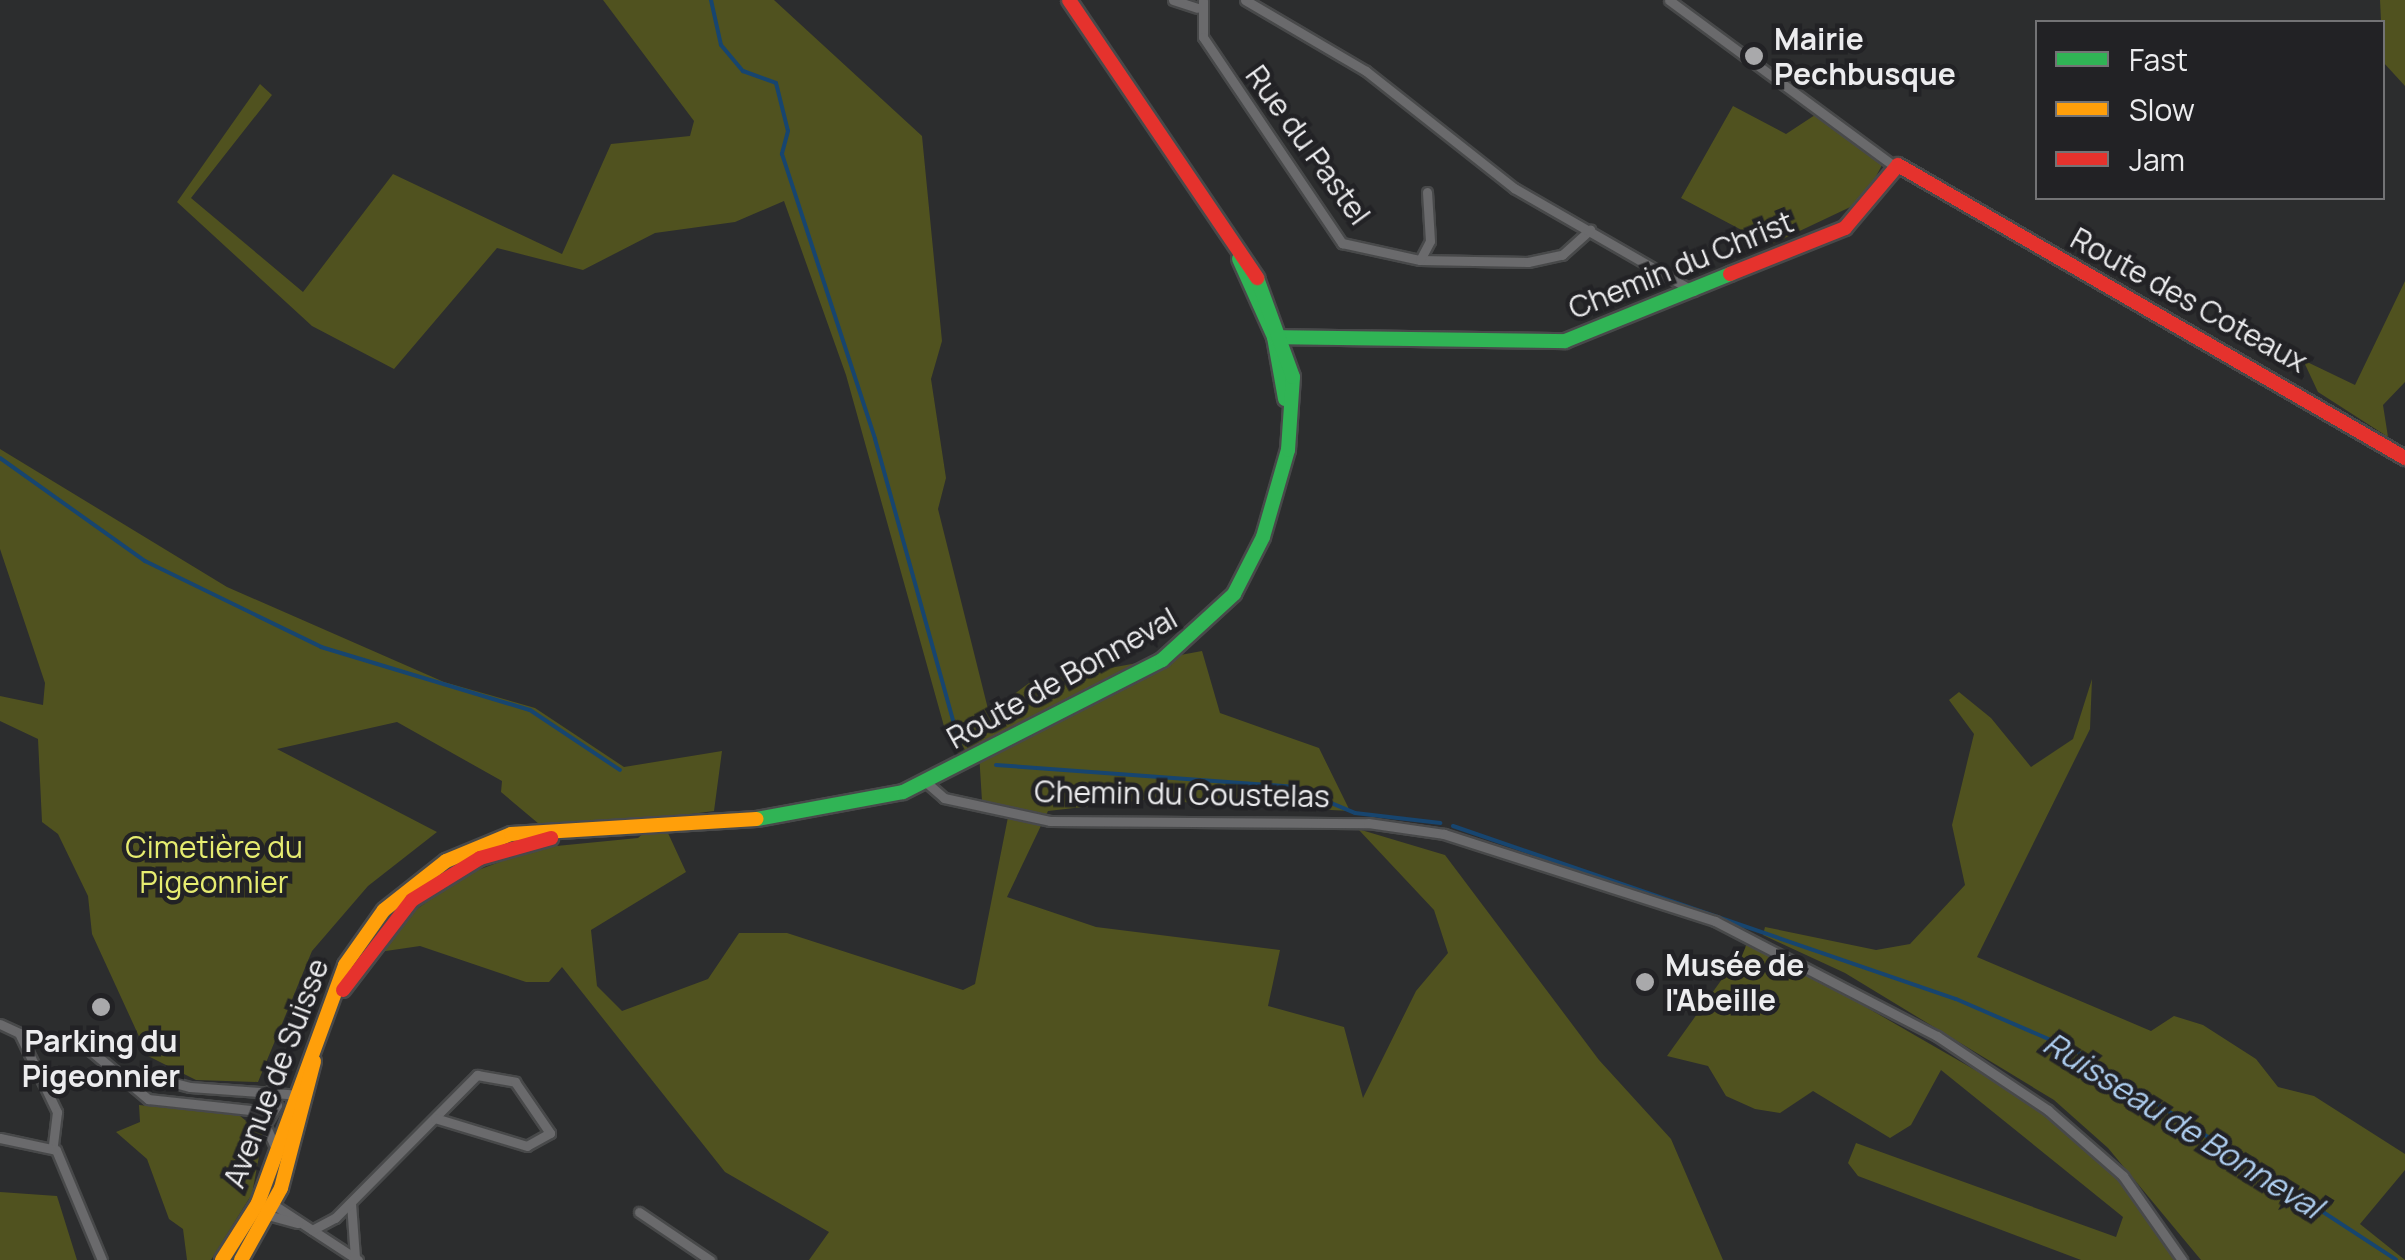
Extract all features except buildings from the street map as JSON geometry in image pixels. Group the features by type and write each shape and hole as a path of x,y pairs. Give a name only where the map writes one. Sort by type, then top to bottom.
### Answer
{"street":[{"name":"Route de Bonneval","path":"927,783 1135,676 1202,630 1263,537 1288,450 1279,336 1212,210 1068,0"},
{"name":"Rue du Pastel","path":"1173,0 1200,4 1222,68 1336,238 1420,260 1548,259 1590,230"},
{"name":"Rue du Pastel","path":"1245,0 1366,71 1514,188 1662,269 1694,292"},
{"path":"1669,0 1894,166"},
{"name":"Chemin du Christ","path":"1279,336 1542,344 1694,292 1857,221 1894,166"},
{"name":"Route des Coteaux","path":"1894,166 1942,184 2405,458"},
{"path":"1420,260 1430,240 1427,192"},
{"path":"1662,269 1673,300"},
{"name":"Avenue de Suisse","path":"222,1260 258,1203 276,1149 342,991 412,900 480,858 603,830 754,820 927,783"},
{"name":"Chemin du Coustelas","path":"927,783 944,798 1050,821 1368,823 1444,834 1715,922 1937,1036 2097,1150 2182,1260"},
{"path":"0,1024 19,1033 58,1112 53,1147 102,1260"},
{"path":"91,1052 119,1081 148,1099 245,1106 268,1120"},
{"path":"119,1081 137,1072 190,1087 299,1094"},
{"path":"312,1230 351,1203 472,1078 490,1074 520,1086 550,1133 527,1146 434,1118"},
{"path":"268,1090 278,1098 268,1120 276,1149"},
{"name":"Avenue de Suisse","path":"241,1260 275,1202 299,1094"},
{"path":"0,1138 53,1147"},
{"path":"298,1223 267,1220 258,1203 275,1202 298,1223 357,1259"},
{"path":"351,1203 357,1259"},
{"path":"639,1212 710,1260"}],"green space":[{"name":"Cimetière du Pigeonnier","path":"603,0 774,0 922,136 942,341 931,379 946,478 938,509 989,713 1029,683 1202,651 1220,713 1319,748 1350,811 1144,800 1048,811 1007,897 1096,927 1280,950 1268,1006 1344,1027 1363,1098 1416,991 1448,953 1434,910 1358,829 1445,855 1599,1060 1671,1139 1723,1260 809,1260 829,1232 725,1172 562,967 549,982 526,982 420,946 379,952 411,913 465,875 536,848 638,838 659,819 539,824 501,792 502,781 397,722 277,749 437,832 368,886 312,951 258,1082 196,1080 148,1056 92,934 88,896 58,834 42,822 38,739 0,721 0,696 43,705 45,683 0,549 0,449 227,587 444,682 535,708 624,767 722,751 714,811 661,818 686,872 591,930 597,986 622,1011 708,979 739,933 787,933 963,990 975,984 1009,812 982,801 979,753 957,753 947,737 846,375 784,201 735,222 655,233 583,270 497,248 394,369 312,326 177,202 260,84 272,95 191,198 303,292 393,174 562,254 611,144 690,136 694,121"},
{"path":"2380,0 2405,0 2405,86 2385,64 2385,20 2381,20"},
{"path":"1733,106 1786,134 1815,115 1849,138 1882,165 1863,201 1770,245 1681,198"},
{"path":"2405,281 2405,382 2383,405 2388,437 2318,392 2303,360 2355,385"},
{"path":"2092,679 2090,729 1977,957 2151,1031 2174,1016 2203,1025 2256,1059 2278,1087 2314,1096 2405,1154 2405,1170 2360,1224 2405,1260 2201,1260 2108,1148 2054,1100 1845,973 1763,935 1765,927 1876,950 1910,944 1965,885 1952,825 1974,734 1949,700 1959,692 1991,718 2031,767 2073,739"},
{"path":"1750,940 2046,1111 2133,1195 2176,1260 2081,1260 1858,1176 1848,1163 1856,1143 2116,1237 2123,1217 1941,1070 1911,1125 1890,1138 1813,1091 1780,1113 1755,1109 1726,1096 1708,1066 1667,1056"},
{"path":"139,1105 239,1115 263,1135 252,1194 211,1260 187,1260 183,1229 169,1219 147,1159 116,1132 140,1122"},
{"path":"0,1192 57,1196 77,1260 0,1260"}],"waterway":[{"path":"711,0 721,45 743,71 776,83 788,131 782,154 875,439 961,749"},
{"name":"Ruisseau de Bonneval","path":"0,458 145,561 321,647 530,710 620,770"},
{"name":"Ruisseau de Bonneval","path":"996,765 1293,787 1355,813 1440,823"},
{"name":"Ruisseau de Bonneval","path":"1453,826 1956,999 2076,1051 2396,1260"}],"traffic: fast":[{"path":"1239,259 1274,337 1285,399"},
{"path":"1274,337 1565,341 1730,274"},
{"path":"757,819 903,792 1162,660 1234,594 1263,537 1288,450 1293,377 1257,278"}],"traffic: slow":[{"path":"222,1260 258,1203 345,965 384,910 446,861 511,834 757,819"},
{"path":"241,1260 281,1188 314,1061"}],"traffic: jam":[{"path":"1069,0 1257,278"},
{"path":"1730,274 1845,228 1898,165 2405,458"},
{"path":"343,990 412,900 480,858 551,838"}],"place":[{"name":"Mairie Pechbusque","path":"1754,56"},
{"name":"Musée de l'Abeille","path":"1645,982"},
{"name":"Parking du Pigeonnier","path":"101,1007"}]}
